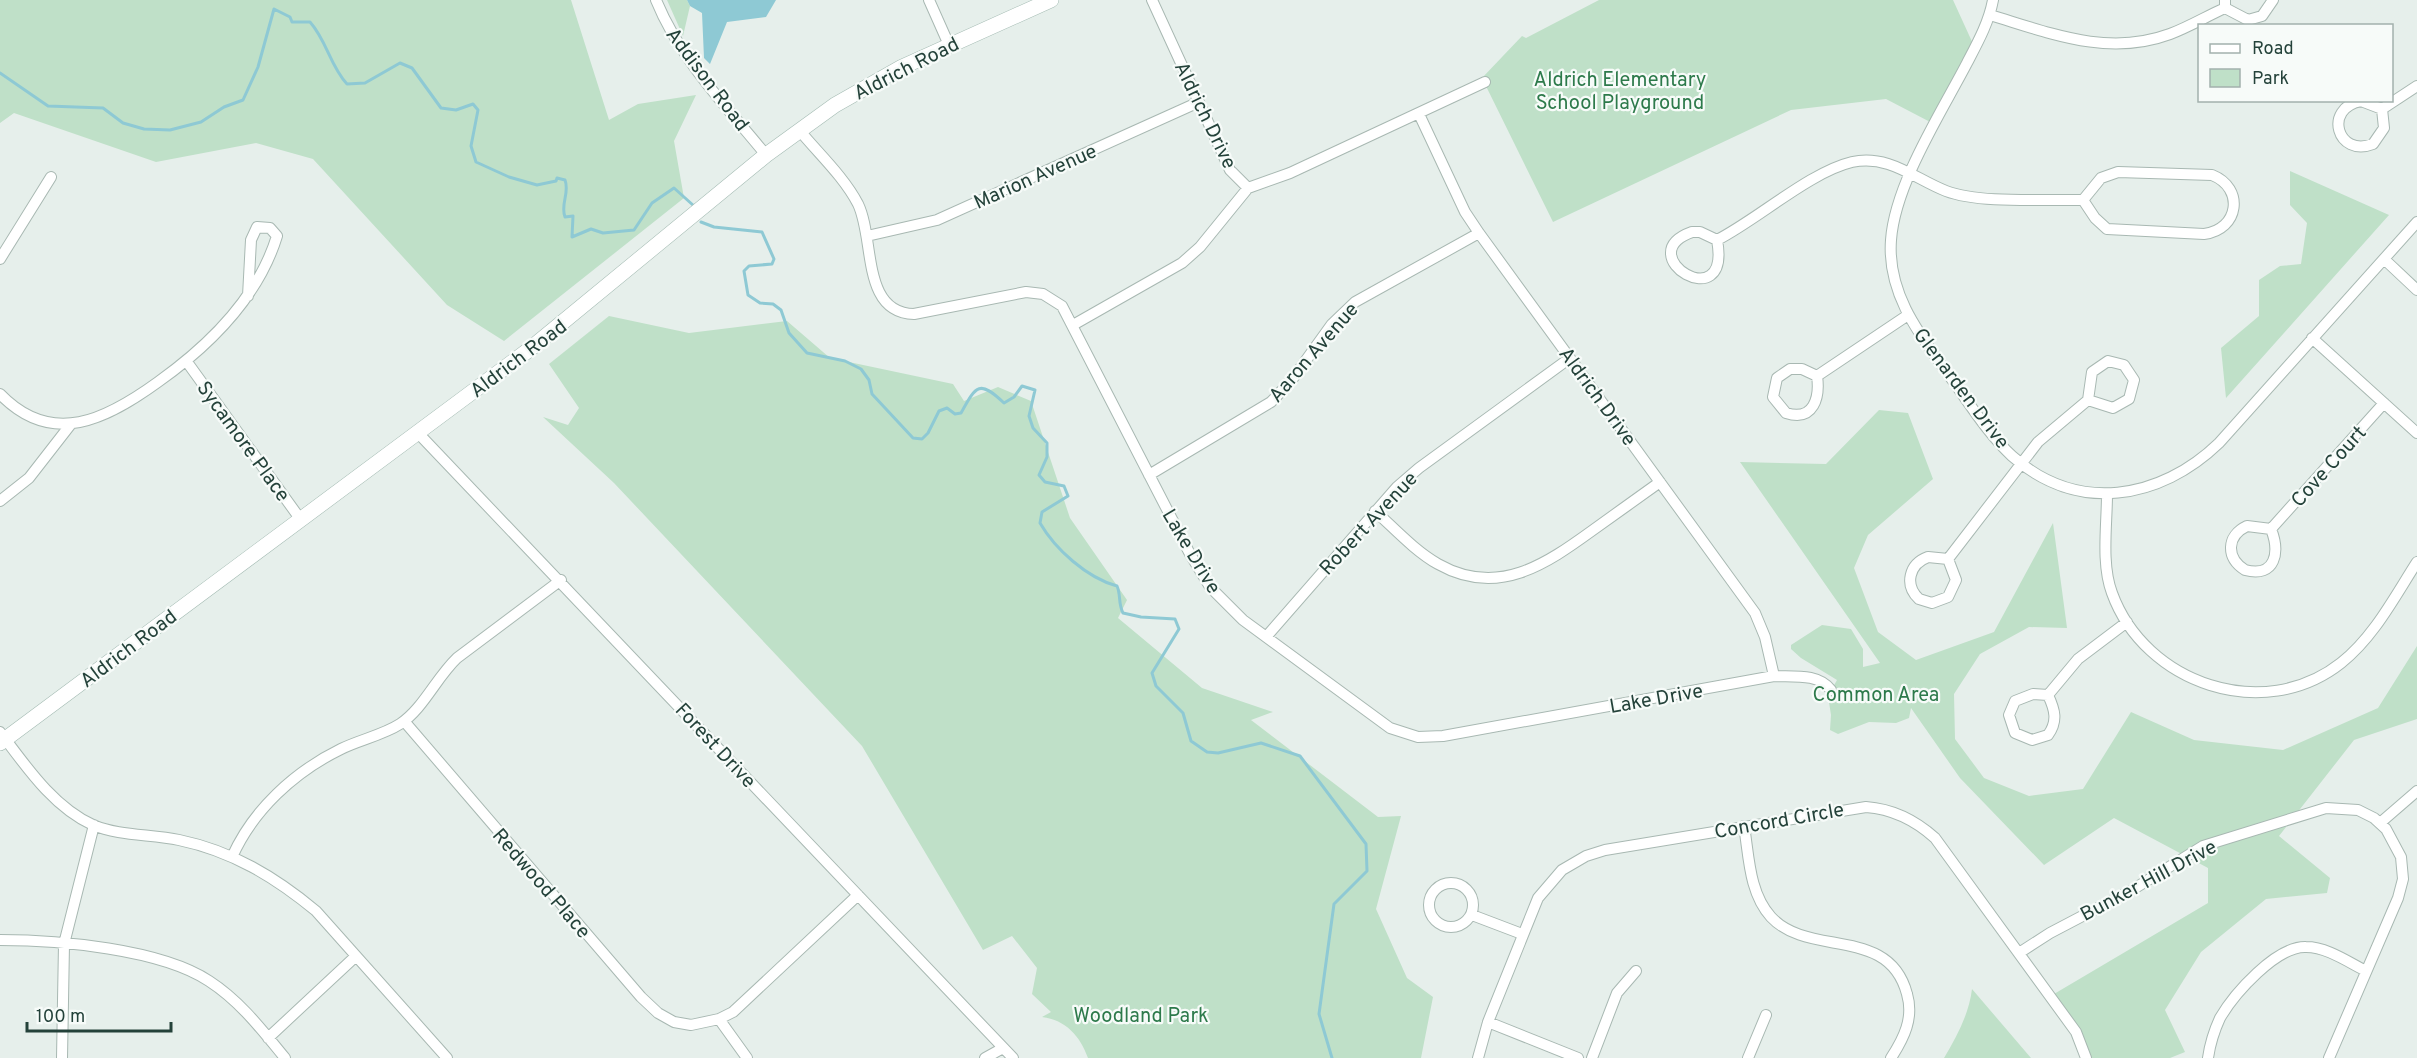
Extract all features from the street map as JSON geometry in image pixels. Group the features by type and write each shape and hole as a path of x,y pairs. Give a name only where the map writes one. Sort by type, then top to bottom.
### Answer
{"main road":[{"name":"Aldrich Road","path":"2,738 301,520 572,317 766,155 800,130 868,84 1051,0"}],"street":[{"name":"Addison Road","path":"656,0 670,31 687,58 766,155"},
{"path":"929,0 949,45"},
{"name":"Aldrich Drive","path":"1152,0 1230,170 1248,188 1290,173 1485,82"},
{"name":"Glenarden Drive","path":"1993,0 1990,15 1894,212 1890,244 1892,272 1908,315 1994,437 2021,463 2042,477 2067,487 2108,494 2156,486 2197,463 2219,443 2417,222"},
{"path":"1990,15 2072,40 2122,44 2171,33 2225,4 2242,18 2255,19 2268,11 2273,0"},
{"path":"2393,102 2417,86"},
{"name":"Marion Avenue","path":"867,236 938,220 1199,102"},
{"path":"2352,102 2368,102 2382,109 2384,128 2373,144 2357,147 2351,145 2340,134 2339,119 2345,107 2352,102"},
{"path":"2382,109 2393,102"},
{"name":"Aldrich Drive","path":"1419,114 1465,212 1479,233 1755,613 1765,637 1774,676"},
{"name":"Lake Drive","path":"800,130 853,195 862,214 879,294 886,304 899,312 914,314 1019,293 1037,292 1054,299 1062,306 1190,554 1210,586 1234,612 1382,723 1405,735 1443,736 1774,676 1810,677 1826,684 1831,690"},
{"path":"1717,240 1834,168 1867,161 1912,172 1947,191 1971,197 2083,200"},
{"path":"2118,172 2212,175 2226,182 2230,189 2233,206 2228,223 2215,232 2126,231 2107,229 2100,225 2083,200 2101,178 2118,172"},
{"path":"0,259 51,177"},
{"path":"1073,326 1182,263 1200,246 1248,188"},
{"path":"0,394 14,409 29,418 45,423 71,424 115,412 187,362 222,328 248,296 273,250 277,236 270,228 257,227 250,240 248,296"},
{"path":"1692,232 1700,232 1717,240 1719,259 1710,274 1694,279 1680,272 1673,261 1673,252 1681,238 1692,232"},
{"name":"Aaron Avenue","path":"1149,475 1270,402 1291,381 1332,324 1355,302 1479,233"},
{"path":"2384,259 2417,290"},
{"path":"1817,376 1908,315"},
{"path":"2312,338 2417,433"},
{"name":"Robert Avenue","path":"1266,637 1375,511 1419,468 1570,357"},
{"name":"Sycamore Place","path":"187,362 301,520"},
{"path":"1948,559 2047,432 2088,400 2089,378 2102,363 2120,363 2132,374 2134,387 2125,403 2113,408 2088,400"},
{"path":"1796,369 1817,376 1818,399 1809,411 1791,414 1776,404 1773,390 1782,373 1796,369"},
{"name":"Cove Court","path":"2271,529 2384,403"},
{"path":"0,501 29,478 71,424"},
{"name":"Forest Drive","path":"418,433 561,580 1013,1058"},
{"path":"1375,511 1438,564 1471,575 1505,577 1531,570 1552,560 1660,482"},
{"path":"2108,494 2107,576 2112,595 2127,622 2162,661 2194,680 2218,688 2245,693 2284,690 2327,673 2355,651 2381,618 2417,562"},
{"path":"2247,526 2271,529 2277,548 2271,564 2253,572 2238,566 2230,550 2234,536 2247,526"},
{"path":"1928,557 1948,559 1956,580 1954,591 1938,603 1919,599 1911,587 1910,574 1914,567 1928,557"},
{"path":"232,857 251,820 296,778 338,750 404,721 412,714 445,669 457,658 561,580"},
{"path":"2048,695 2078,659 2127,622"},
{"path":"2028,694 2048,695 2055,713 2053,728 2040,739 2032,741 2021,737 2009,721 2011,706 2028,694"},
{"name":"Redwood Place","path":"404,721 626,979 658,1013 674,1022 691,1025 719,1019 742,1004 858,895"},
{"path":"2,738 44,788 94,825 181,840 232,857 267,873 316,911 447,1058"},
{"path":"2380,823 2417,791"},
{"name":"Concord Circle","path":"1478,1058 1488,1022 1538,898 1563,870 1586,856 1605,850 1866,807 1887,810 1908,818 1926,830 1940,845 2076,1032 2086,1058"},
{"name":"Bunker Hill Drive","path":"2019,953 2212,843 2326,808 2358,810 2380,823 2398,846 2403,879 2398,898 2363,969 2329,1058"},
{"path":"62,1058 64,944 94,825"},
{"path":"1744,826 1755,890 1772,918 1793,932 1875,953 1898,973 1908,997 1910,1015 1902,1041 1891,1058"},
{"path":"1458,885 1470,894 1472,915 1460,925 1444,926 1430,914 1429,899 1438,887 1458,885"},
{"path":"1472,915 1522,934"},
{"path":"0,940 64,944 157,957 184,967 228,995 249,1015 285,1058"},
{"path":"2208,1058 2216,1027 2229,1006 2276,956 2295,947 2312,947 2363,969"},
{"path":"268,1038 356,956"},
{"path":"1592,1058 1617,993 1636,971"},
{"path":"1749,1058 1766,1015"},
{"path":"719,1019 747,1058"},
{"path":"1488,1022 1578,1058"},
{"path":"985,1058 1004,1048"}],"green space":[{"path":"0,0 571,0 609,120 638,104 696,95 674,141 684,198 504,341 447,305 313,159 256,143 156,162 14,113 0,123"},
{"path":"667,0 687,0 690,6 683,36"},
{"name":"Aldrich Elementary School Playground","path":"1599,0 1953,0 1974,46 1934,124 1886,99 1791,110 1553,222 1482,78 1522,36 1526,38"},
{"path":"2290,171 2389,215 2226,398 2221,348 2259,316 2259,280 2280,266 2301,264 2307,223 2290,205"},
{"name":"Woodland Park","path":"609,316 689,333 787,321 830,358 953,384 964,401 998,387 1031,401 1070,518 1127,600 1118,618 1202,688 1273,712 1251,720 1378,817 1401,816 1376,909 1407,978 1433,997 1421,1058 1088,1058 1081,1043 1071,1030 1065,1025 1042,1017 1051,1012 1032,994 1037,968 1012,936 983,950 862,746 614,483 543,417 568,425 579,408 549,364"},
{"name":"Common Area","path":"1879,410 1908,413 1933,479 1868,535 1854,568 1878,632 1916,660 1994,632 2053,523 2067,628 2029,627 1980,654 1954,694 1955,739 1984,778 2029,796 2083,789 2131,712 2194,740 2283,750 2378,708 2417,646 2417,719 2354,740 2279,836 2330,878 2327,893 2266,899 2201,952 2165,1010 2185,1052 2170,1058 2085,1058 2054,994 2208,903 2208,868 2114,818 2044,865 1960,778 1911,708 1909,718 1896,723 1869,722 1838,734 1830,730 1831,715 1828,696 1837,680 1801,658 1791,649 1791,645 1822,625 1851,629 1863,649 1863,667 1880,663 1740,462 1826,464"},
{"path":"1972,989 2031,1058 1944,1058 1965,1016"}],"water":[{"path":"687,0 776,0 766,17 727,22 710,64 704,58 702,13 690,6"}],"waterway":[{"path":"0,73 48,106 103,108 123,123 144,129 170,130 201,122 224,107 243,100 258,67 274,9 290,17 292,22 310,22 347,84 365,83 400,63 412,68 441,108 456,110 473,104 478,110 471,146 476,162 509,177 537,185 556,181 557,178 565,180 564,212 565,217 573,216 572,237 591,229 603,233 634,230 652,203 674,188 694,206"},
{"path":"701,222 714,227 762,232 774,259 772,264 749,266 744,271 748,295 760,303 773,304 781,310 789,333 807,353 845,361 861,369 869,380 872,394 913,438 922,439 928,433 939,411 947,408 955,414 961,413 979,389 989,391 1004,403 1014,397 1022,386 1035,390 1029,416 1033,428 1047,443 1047,457 1039,475 1045,482 1064,486 1068,496 1042,512 1040,523 1054,543 1073,561 1094,576 1117,586 1123,613 1141,617 1175,619 1179,629 1152,673 1156,686 1183,713 1191,741 1207,752 1218,753 1261,743 1300,756 1366,844 1367,871 1334,904 1319,1014 1332,1058"}]}
